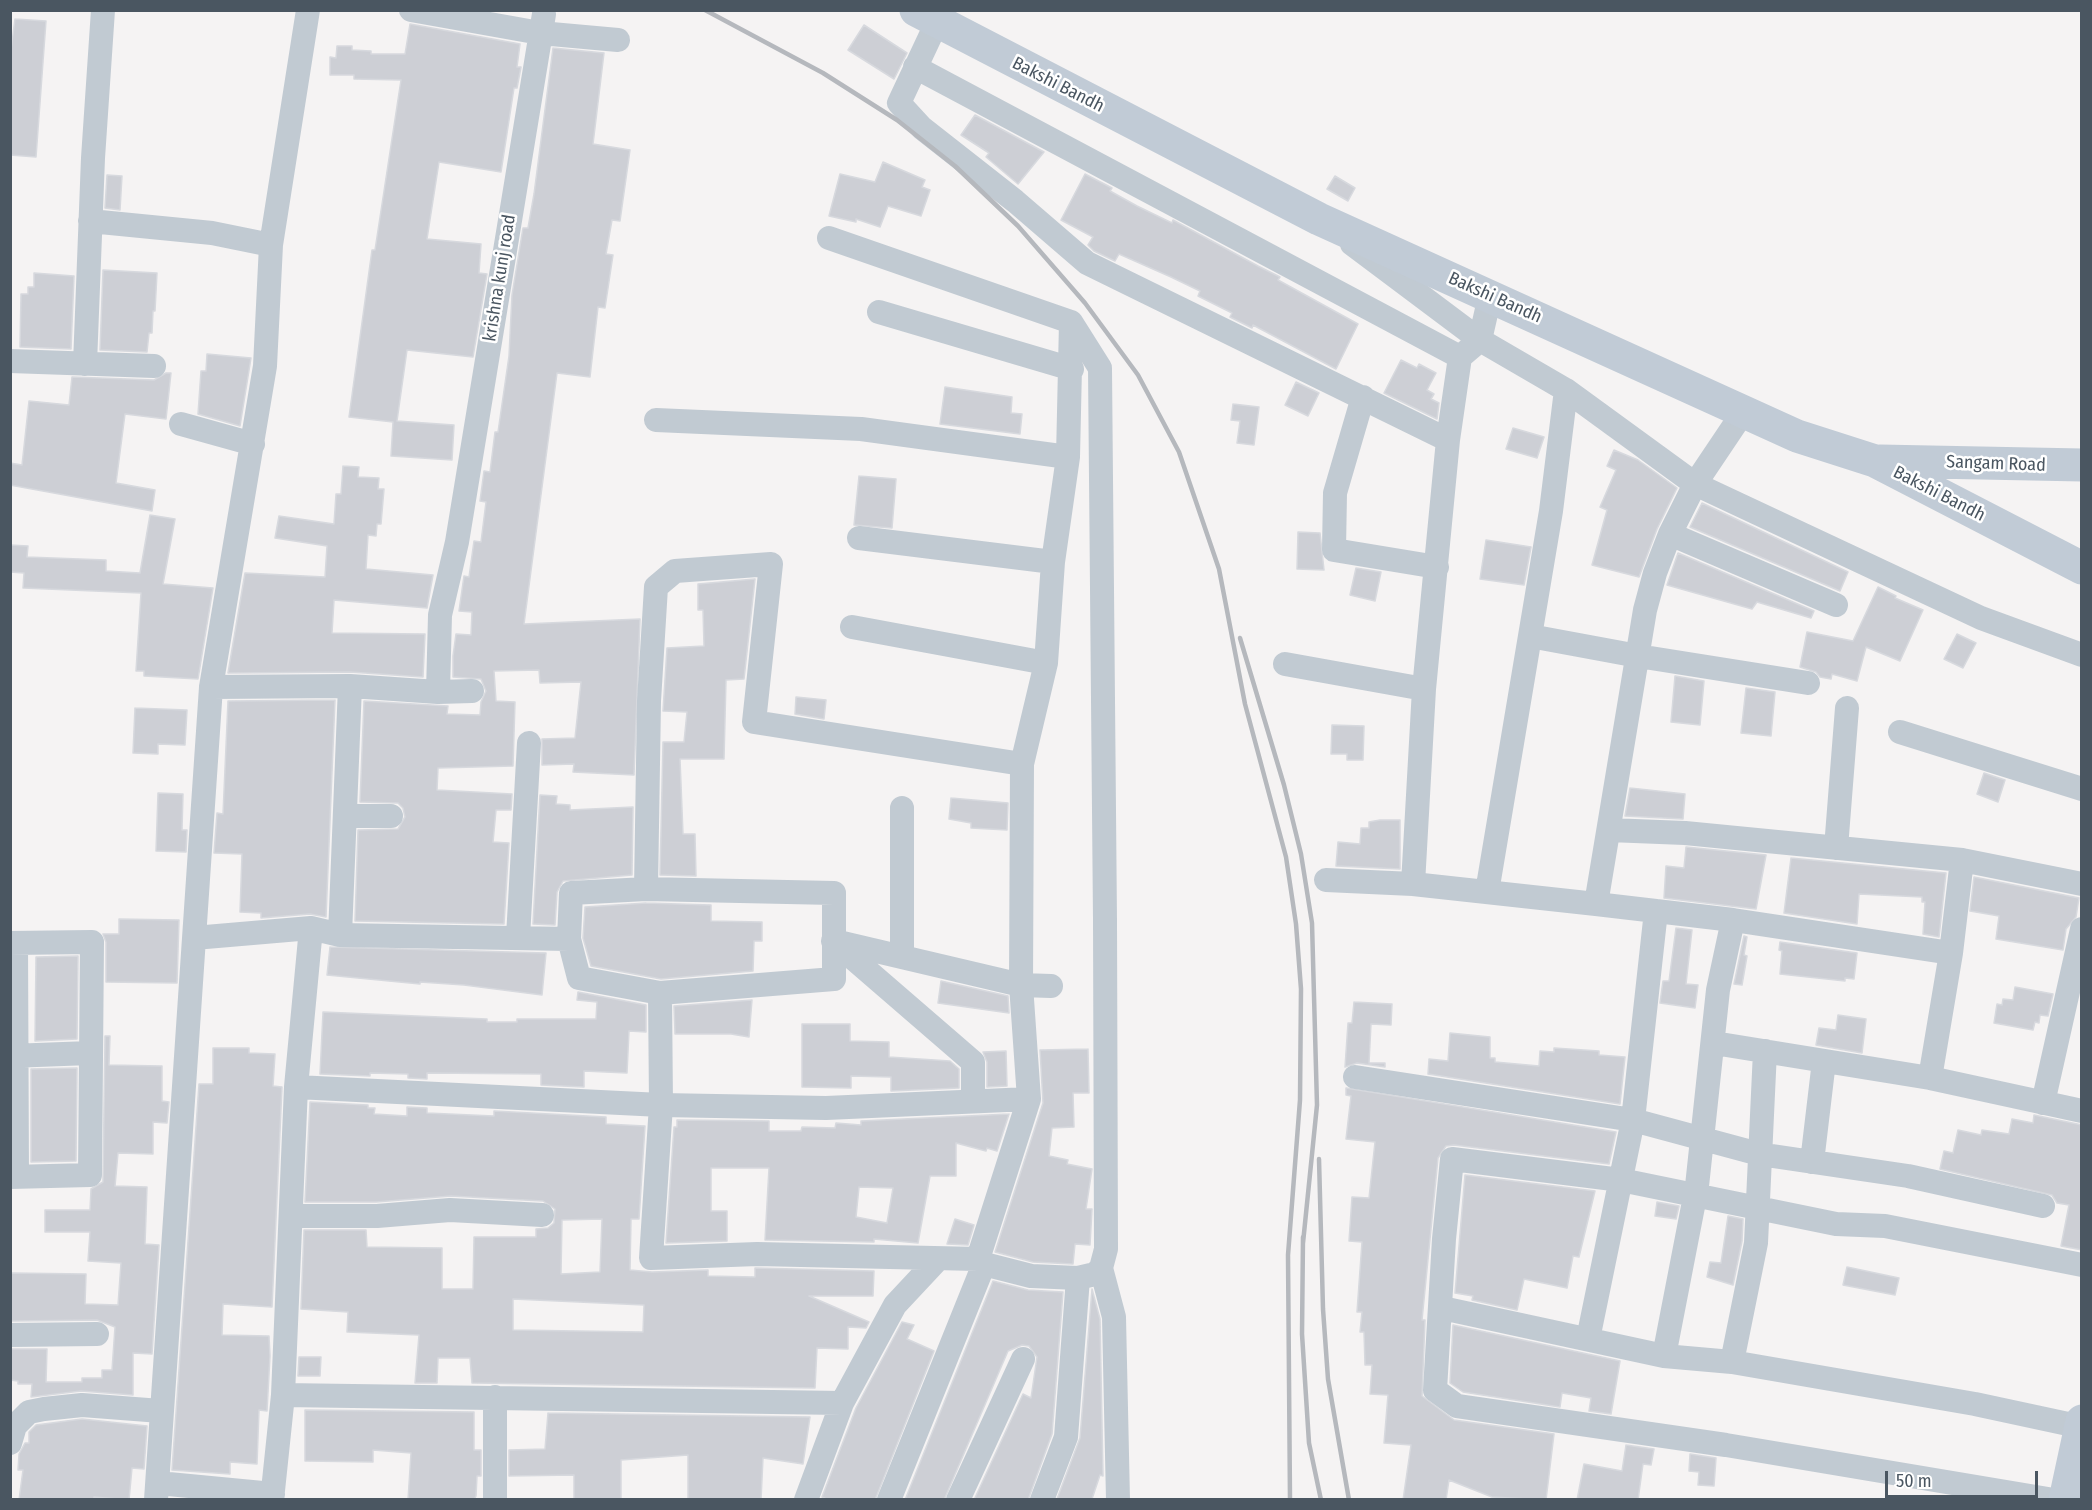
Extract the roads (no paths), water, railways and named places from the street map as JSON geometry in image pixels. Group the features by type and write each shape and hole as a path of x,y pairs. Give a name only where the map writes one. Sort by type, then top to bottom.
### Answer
{"main road":[{"name":"Bakshi Bandh","path":"926,16 1319,219 1797,436 1875,461 2082,568"},
{"name":"Sangam Road","path":"1875,461 2082,465"},
{"path":"2066,1500 2081,1425"}],"street":[{"path":"85,364 90,221 103,10"},
{"path":"309,10 271,245 265,366 211,687 157,1491 273,1497 283,1395 296,1087 311,928"},
{"path":"411,10 542,23 618,40"},
{"path":"926,16 915,67 899,103 922,128 1015,201 1087,263 1448,440"},
{"name":"krishna kunj road","path":"438,692 440,615 457,542 542,23"},
{"path":"915,67 1460,357"},
{"path":"1319,219 1480,340 1566,390 1695,484 1982,618 2082,655"},
{"path":"90,221 212,233 271,245"},
{"path":"830,238 1071,322 1100,368 1106,932 1106,1249 1101,1268 1114,1317 1118,1500"},
{"path":"1413,884 1424,689 1448,440 1460,357 1480,340 1490,296"},
{"path":"879,312 1072,369"},
{"path":"889,1500 981,1262 1029,1099 1021,985 1022,764 1046,663 1053,562 1068,457 1072,369 1071,322"},
{"path":"10,360 154,366"},
{"path":"1487,892 1551,511 1566,390"},
{"path":"1363,397 1335,493 1334,550 1437,567"},
{"path":"1596,904 1645,610 1670,534 1695,484 1744,411"},
{"path":"656,420 861,429 1068,457"},
{"path":"181,424 253,444"},
{"path":"1670,534 1836,604"},
{"path":"859,538 1053,562"},
{"path":"646,888 649,701 656,587 675,571 771,564 754,722 1022,764"},
{"path":"852,627 1046,663"},
{"path":"1530,636 1808,683"},
{"path":"1285,664 1424,689"},
{"path":"211,687 350,686 438,692 472,691"},
{"path":"340,935 350,686"},
{"path":"1836,848 1846,708"},
{"path":"1900,732 2082,789"},
{"path":"518,937 529,743"},
{"path":"902,808 902,955"},
{"path":"346,816 391,816"},
{"path":"1609,830 1685,833 1962,860 2082,884"},
{"path":"1930,1078 1951,953 1962,860"},
{"path":"1326,880 1413,884 1656,911 1732,920 1951,953"},
{"path":"646,888 834,893 834,979 660,993 579,978 569,939 571,893 646,888"},
{"path":"1588,1339 1633,1120 1656,911"},
{"path":"1664,1356 1695,1197 1720,980 1732,920"},
{"path":"194,938 311,928 340,935 569,939"},
{"path":"2043,1103 2082,929"},
{"path":"833,941 902,955 1021,985 1051,986"},
{"path":"833,941 973,1062 973,1101"},
{"path":"92,942 90,1175 14,1177 13,943 92,942"},
{"path":"660,993 661,1106 651,1258 757,1254 938,1259 981,1262 1031,1276 1078,1278 1095,1274 1101,1268"},
{"path":"1714,1043 1930,1078 2082,1112"},
{"path":"1732,1362 1756,1243 1765,1051"},
{"path":"13,1055 90,1053"},
{"path":"1812,1162 1824,1061"},
{"path":"1355,1077 1633,1120 1759,1154 1908,1176 2043,1206"},
{"path":"296,1087 661,1106 826,1108 1029,1099"},
{"path":"2054,1500 1714,1443 1457,1406 1435,1390 1442,1308 1444,1239 1452,1159 1621,1180 1695,1197 1836,1224 1885,1226 2082,1265"},
{"path":"292,1216 377,1216 450,1210 542,1215"},
{"path":"806,1500 842,1403 895,1305 938,1259"},
{"path":"1042,1500 1066,1437 1078,1278"},
{"path":"1442,1308 1664,1356 1732,1362 1975,1404 2081,1425"},
{"path":"10,1335 97,1334"},
{"path":"958,1500 1023,1359"},
{"path":"283,1395 495,1396 842,1403"},
{"path":"495,1396 495,1500"},
{"path":"10,1443 15,1426 29,1412 82,1405 161,1411"}],"railway":[{"path":"705,10 823,73 897,120 955,166 1018,226 1085,303 1138,375 1179,452 1219,569 1245,704 1286,857 1296,924 1301,989 1300,1100 1288,1255 1290,1500"},
{"path":"1240,638 1284,785 1301,854 1312,923 1317,1105 1303,1243"},
{"path":"1319,1159 1323,1309 1328,1379 1349,1500"},
{"path":"1303,1237 1302,1334 1309,1443 1321,1500"}]}
